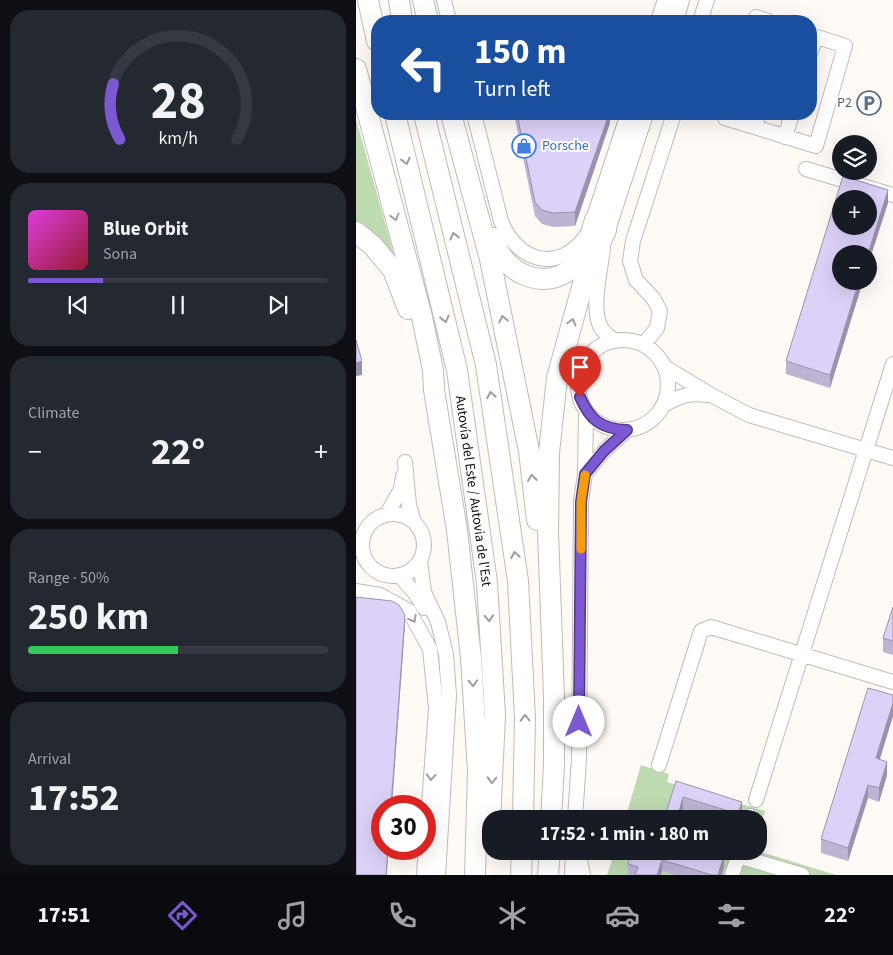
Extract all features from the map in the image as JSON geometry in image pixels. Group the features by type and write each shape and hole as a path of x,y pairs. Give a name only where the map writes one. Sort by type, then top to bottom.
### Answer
{"highway":[{"path":"399,0 401,15"},
{"path":"423,0 427,15"},
{"path":"356,69 422,317 433,370 434,390 457,530 471,658 478,770 475,875"},
{"name":"Autovía del Este / Autovia de l'Est","path":"396,120 457,370 487,583 495,715 488,875"},
{"path":"425,120 486,365 518,581 525,718 523,810"},
{"path":"454,120 490,259 529,451 551,631"},
{"path":"461,120 495,245 501,257 516,270 525,276 535,279 548,279 567,272 576,264 601,225"},
{"path":"552,810 554,755 548,531 549,453 557,378 601,225"},
{"path":"356,232 372,245 393,270 413,321 426,372 434,390"},
{"path":"521,875 522,860"},
{"path":"548,875 549,860"}],"main road":[{"path":"662,15 667,0"},
{"path":"676,15 680,0"},
{"path":"601,225 628,120"},
{"path":"601,225 642,120"}],"street":[{"path":"444,0 448,15"},
{"path":"702,15 707,0"},
{"path":"757,121 785,137 816,146 845,46 817,37"},
{"path":"476,120 501,221 506,233 518,248 534,257 557,258 568,254 587,235 601,225"},
{"path":"644,344 657,328 660,311 653,298 636,280 630,261 633,241 672,120"},
{"path":"785,137 790,120"},
{"path":"806,169 893,195"},
{"path":"601,225 597,309 599,323 605,334 614,340"},
{"path":"614,340 628,340 644,344 660,357 665,367 668,386 664,405 655,418 642,426 627,430 615,430 604,426 594,420 586,411 580,397 578,382 581,368 589,355 600,346 614,340"},
{"path":"756,800 893,364"},
{"path":"665,367 713,396 749,414 815,436 893,458"},
{"path":"664,405 678,397 689,394 713,396"},
{"path":"576,810 579,759 581,502 585,474 586,411"},
{"path":"585,474 604,451 627,430"},
{"path":"387,514 401,490 405,462 408,505 414,522"},
{"path":"387,514 396,514 406,516 414,522 421,530 424,540 424,550 415,567 399,575 388,575 378,572 360,554 364,535 362,528 377,518 387,514"},
{"path":"420,560 424,592 438,622 446,654 449,695 438,875"},
{"path":"399,575 415,593 428,614 446,654"},
{"path":"356,591 380,595 409,612 430,649 436,708 424,875"},
{"path":"659,765 701,631 711,627 893,682"},
{"path":"572,875 573,860"},
{"path":"580,860 583,875"},
{"path":"732,875 737,860"},
{"path":"757,860 802,875"}],"green space":[{"path":"356,119 394,255 356,225"},
{"path":"641,765 669,774 667,782 762,810 628,810"},
{"path":"767,854 836,875 607,875 612,860 767,860"}],"building":[{"path":"518,120 607,120 575,212 553,213 542,210 535,202"},
{"path":"842,180 856,180 888,190 877,225 877,190 839,190"},
{"path":"832,212 832,235 874,235 871,245 832,245 832,290 856,290 830,375 786,361"},
{"path":"356,340 362,361 356,363"},
{"path":"356,597 392,601 399,605 405,615 392,795 371,795 371,860 387,860 386,875 356,875"},
{"path":"893,607 893,641 883,638"},
{"path":"868,688 893,695 893,703 876,758 887,762 879,788 868,785 848,848 821,839"},
{"path":"676,781 742,802 739,810 725,810 683,797 679,810 667,810"},
{"path":"629,860 662,860 657,875 635,875 638,867 628,864"},
{"path":"662,860 722,860 718,875 712,875"}],"slow traffic":[{"path":"581,549 581,502 585,475"}],"place":[{"name":"P2","path":"869,103"},
{"name":"Porsche","path":"524,146"}],"route":[{"path":"579,722 581,502 585,474 604,451 627,430 615,430 594,420 586,411 580,397"}]}
